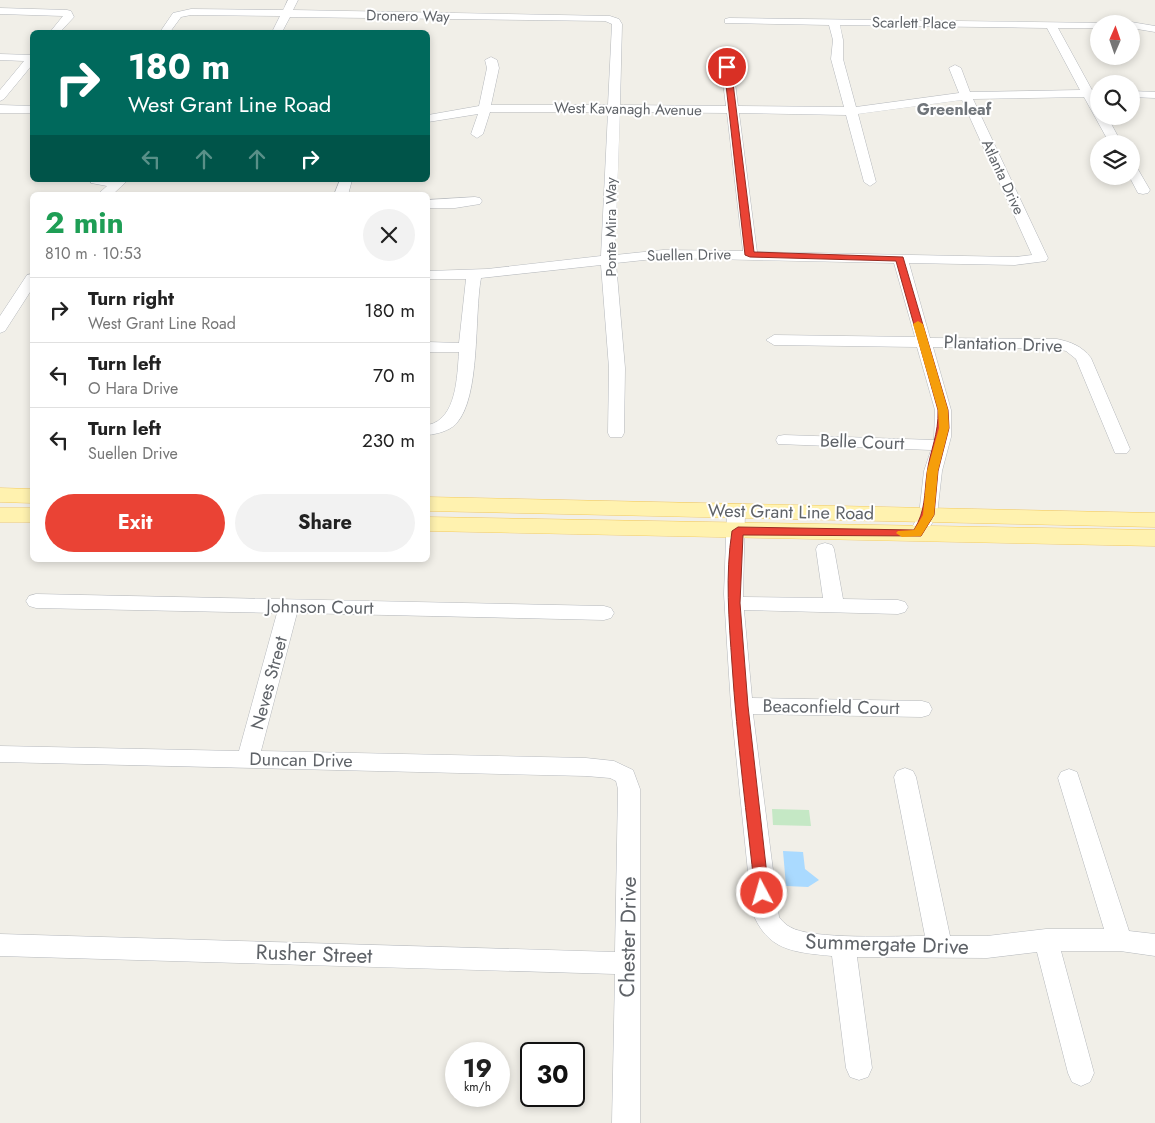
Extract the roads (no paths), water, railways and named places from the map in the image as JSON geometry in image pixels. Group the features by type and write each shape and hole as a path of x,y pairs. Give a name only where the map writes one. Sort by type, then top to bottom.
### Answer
{"main road":[{"path":"0,495 30,496"},
{"name":"West Grant Line Road","path":"430,504 737,521"},
{"path":"0,515 30,515"},
{"name":"West Grant Line Road","path":"430,524 737,521 923,524 1155,520"},
{"name":"West Grant Line Road","path":"923,524 1145,538"},
{"path":"1145,538 1139,531 1155,528"}],"street":[{"path":"277,30 293,0"},
{"path":"0,11 67,13 69,16 57,30"},
{"name":"Dronero Way","path":"166,30 177,15 200,13 606,18 615,21"},
{"name":"Ponte Mira Way","path":"615,21 617,24 612,108 608,258 616,368 616,433"},
{"name":"Scarlett Place","path":"729,21 1090,25"},
{"path":"834,22 838,40 837,59 870,182"},
{"path":"1051,24 1064,54 1090,90"},
{"path":"1140,27 1155,29"},
{"path":"0,57 30,58"},
{"path":"0,97 30,60"},
{"path":"477,134 493,68 491,60"},
{"path":"727,67 750,255"},
{"name":"Atlanta Drive","path":"955,68 1040,258"},
{"name":"West Kavanagh Avenue","path":"430,118 484,109 612,108 850,111 966,96 1090,94"},
{"path":"1140,94 1155,95"},
{"path":"0,110 30,110"},
{"path":"108,192 120,182"},
{"path":"1140,185 1143,190"},
{"path":"430,204 455,204 475,201"},
{"name":"Suellen Drive","path":"430,275 474,275 608,258 663,254 1015,261 1040,258"},
{"path":"900,258 943,410 944,428 932,471 923,524"},
{"path":"0,304 30,266"},
{"path":"430,430 439,428 451,420 458,404 468,348 469,306 474,275"},
{"path":"0,328 30,281"},
{"name":"Plantation Drive","path":"774,340 923,341 1057,344 1070,346 1077,350 1083,358 1121,449"},
{"path":"430,347 468,348"},
{"name":"Belle Court","path":"784,440 939,445"},
{"name":"Summergate Drive","path":"737,521 734,603 741,706 764,912 769,924 784,937 808,943 843,946 987,947 1046,940 1120,940 1155,945"},
{"path":"825,549 834,605"},
{"name":"Johnson Court","path":"36,601 604,613"},
{"path":"734,603 898,607"},
{"name":"Neves Street","path":"248,759 289,606"},
{"name":"Beaconfield Court","path":"741,706 922,709"},
{"name":"Duncan Drive","path":"0,754 601,768"},
{"name":"Chester Drive","path":"601,768 614,770 625,776 629,789 626,1123"},
{"path":"905,777 940,947"},
{"path":"1069,778 1120,940"},
{"path":"1046,940 1081,1073"},
{"name":"Rusher Street","path":"0,945 627,963"},
{"path":"843,946 859,1068"}],"water":[{"path":"783,851 803,852 805,869 819,880 808,887 786,886"}],"district":[{"name":"Greenleaf","path":"954,109"}]}
